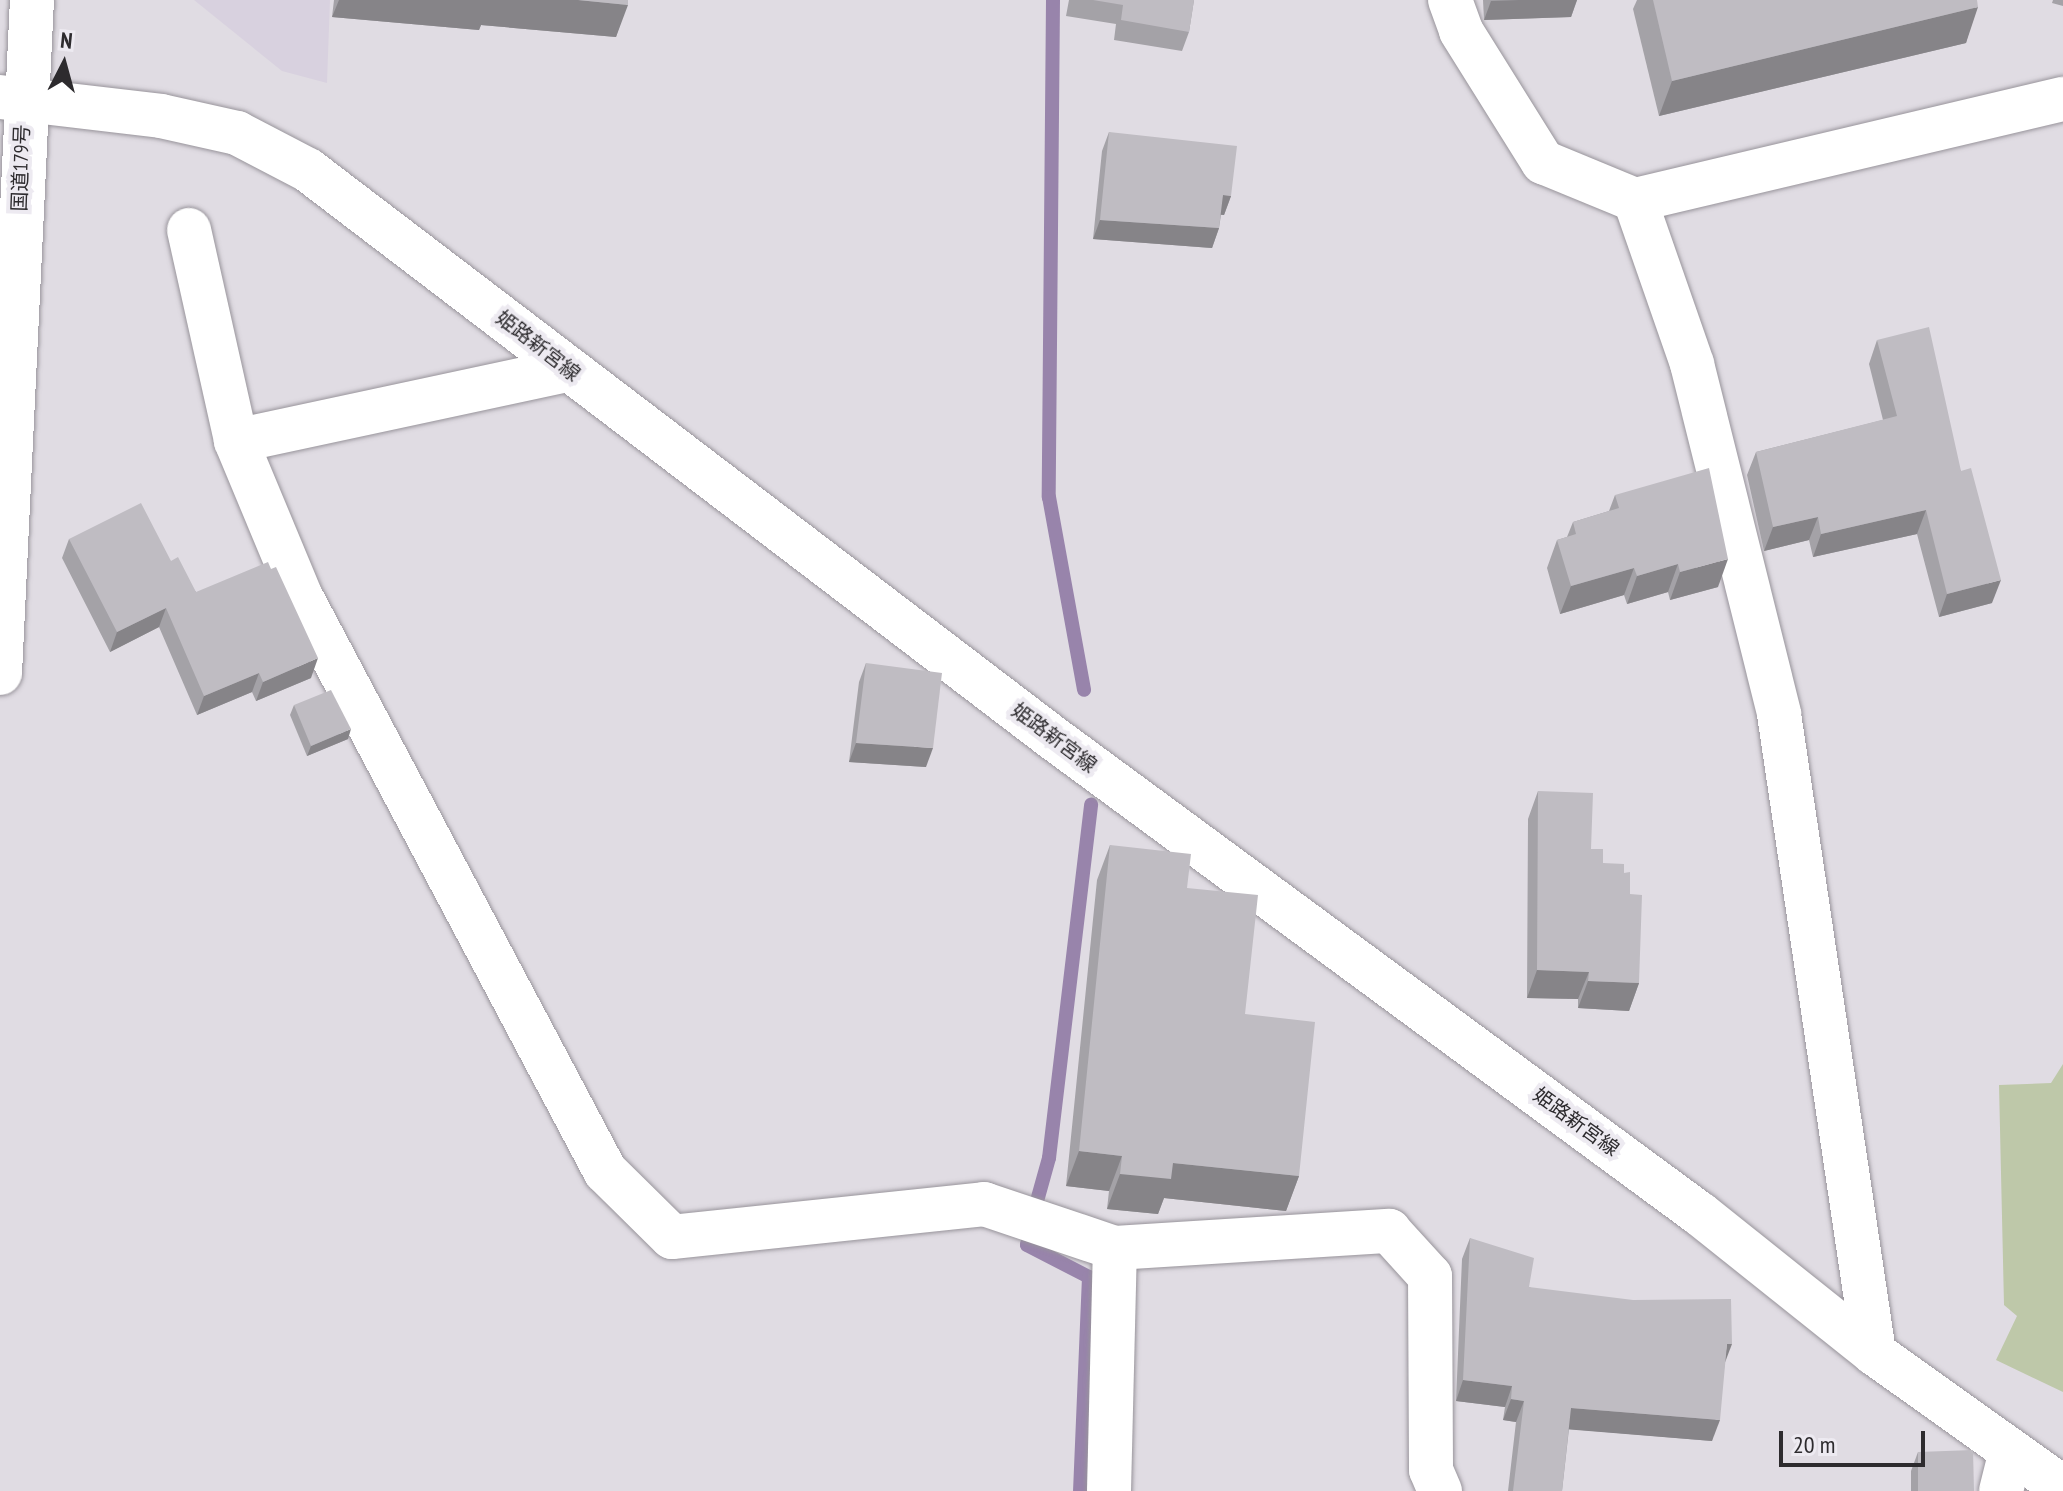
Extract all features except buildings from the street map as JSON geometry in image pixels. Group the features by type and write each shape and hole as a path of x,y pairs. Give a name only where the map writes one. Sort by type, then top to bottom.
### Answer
{"main road":[{"name":"国道179号","path":"0,673 12,99 32,0"},
{"path":"1450,0 1461,31 1543,162 1635,200 2063,99"},
{"name":"姫路新宮線","path":"12,99 161,116 237,133 345,197 567,370 1049,735 1700,1214 1874,1353 2005,1472 2063,1488"},
{"path":"1635,200 1692,364 1779,714 1874,1353"},
{"path":"189,230 236,441 301,597 605,1171 672,1237 984,1204 1115,1248 1389,1231 1430,1276 1431,1470 1440,1491"},
{"path":"236,441 567,370"},
{"path":"1109,1491 1115,1248"}],"shaded area":[{"path":"194,0 330,0 327,83 282,71"}],"green space":[{"path":"2063,1064 2063,1392 1996,1360 2017,1316 2004,1305 1999,1085 2051,1083"}],"waterway":[{"path":"1053,0 1049,497 1084,690"},
{"path":"1037,1201 1049,1158 1091,804"},
{"path":"1029,1234 1027,1245 1089,1277 1080,1491"}]}
